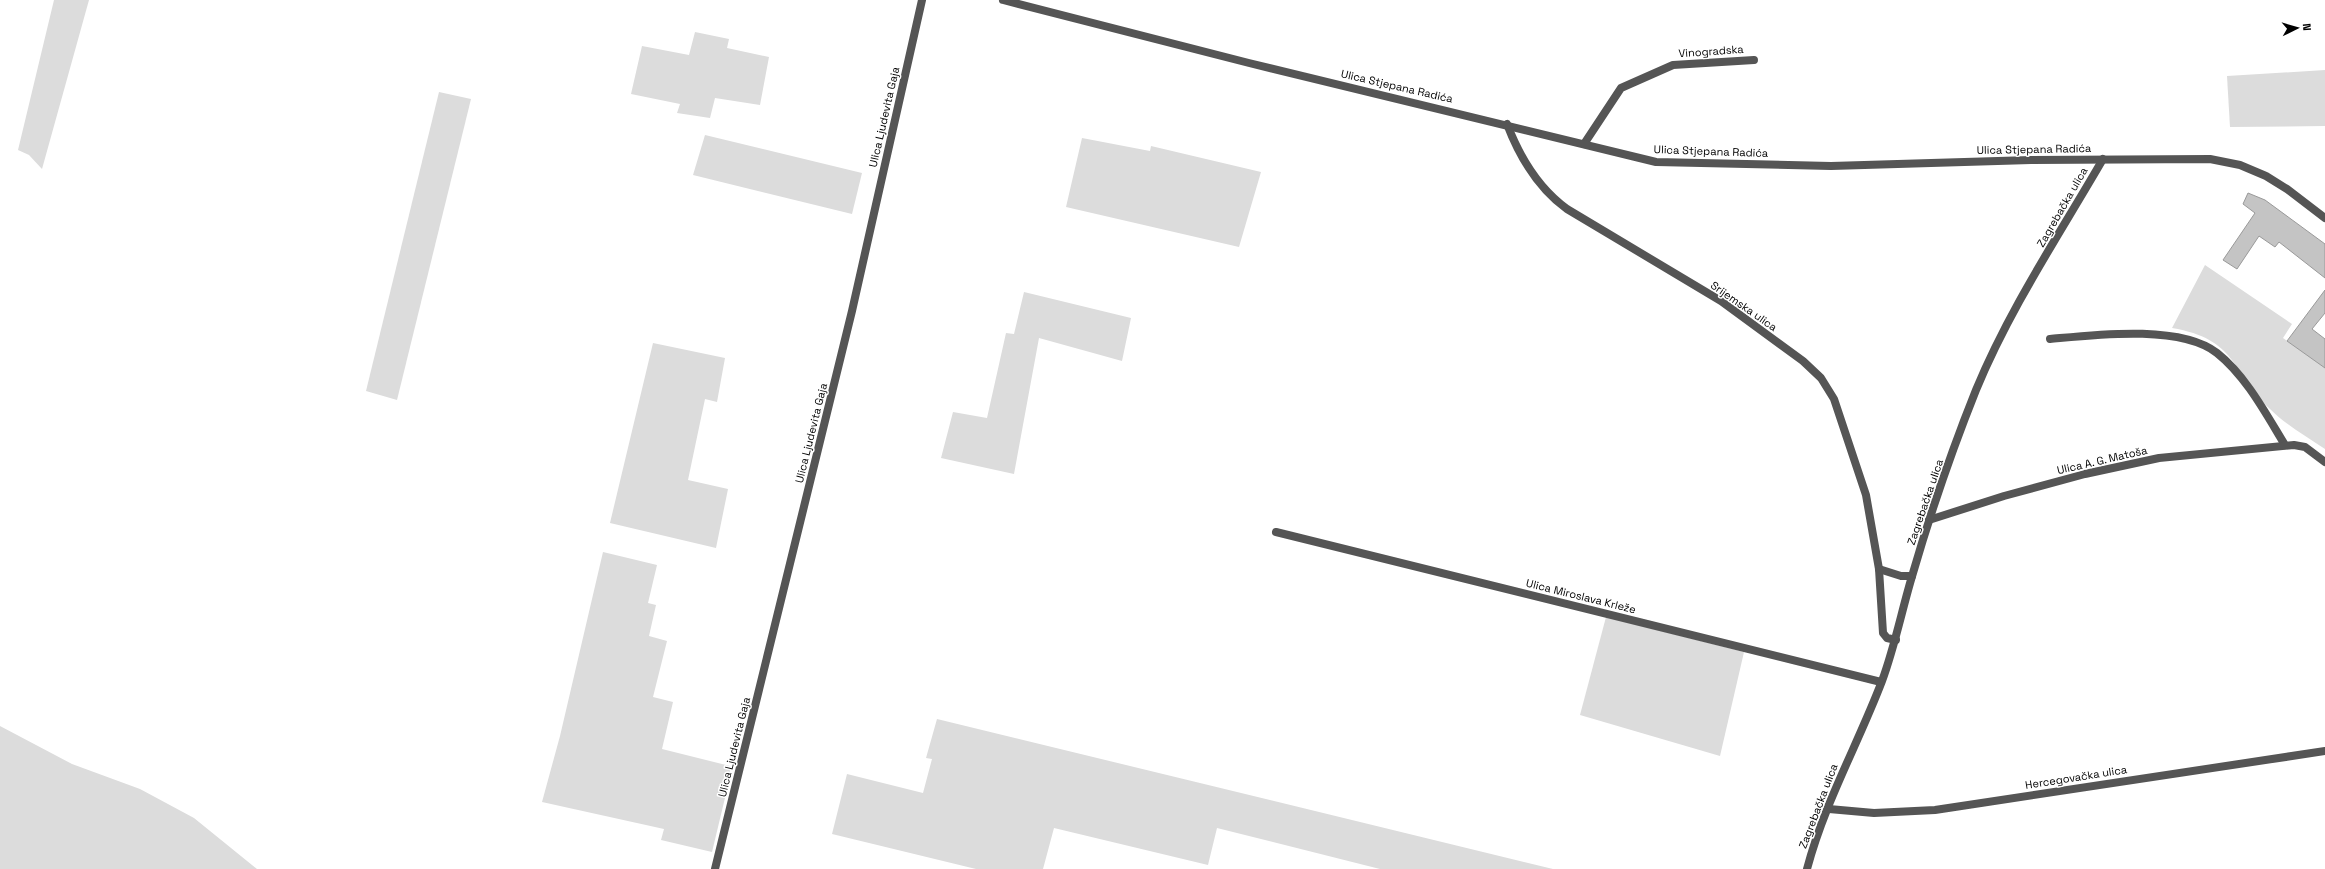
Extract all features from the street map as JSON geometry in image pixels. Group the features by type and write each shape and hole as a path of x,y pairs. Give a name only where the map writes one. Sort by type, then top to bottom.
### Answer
{"street":[{"name":"Ulica Ljudevita Gaja","path":"716,869 850,319 922,0"},
{"name":"Ulica Stjepana Radića","path":"1003,0 1249,63 1507,124 1656,162 1831,166 2103,159 2210,159 2240,165 2266,176 2287,189 2324,217"},
{"name":"Vinogradska","path":"1584,144 1621,88 1674,65 1754,60"},
{"name":"Srijemska ulica","path":"1507,124 1525,162 1550,196 1568,209 1721,300 1803,361 1821,378 1834,399 1866,496 1879,569 1883,633 1887,638 1896,640"},
{"name":"Zagrebačka ulica","path":"1807,869 1812,848 1882,682 1896,640 1912,576 1929,520 1976,391 2008,320 2103,159"},
{"path":"2050,339 2128,333 2176,337 2198,343 2215,352 2230,365 2285,446"},
{"name":"Ulica A. G. Matoša","path":"1929,520 2004,496 2085,474 2159,458 2285,446 2305,447 2325,462"},
{"name":"Ulica Miroslava Krleže","path":"1276,532 1882,682"},
{"path":"1879,569 1901,576 1912,576"},
{"name":"Hercegovačka ulica","path":"1829,808 1874,813 1935,810 2325,751"}],"shaded area":[{"path":"54,0 89,0 42,169 29,155 18,150"},
{"path":"695,32 729,39 727,48 769,57 760,105 715,98 710,118 677,113 680,104 631,94 642,46 689,55"},
{"path":"2325,70 2325,126 2230,127 2227,76"},
{"path":"439,92 471,99 397,400 366,391"},
{"path":"705,135 862,173 852,214 693,175"},
{"path":"1082,138 1150,151 1151,146 1261,172 1239,247 1066,207"},
{"path":"2205,265 2292,324 2283,338 2325,368 2325,449 2276,415 2257,395 2231,358 2221,348 2209,340 2193,333 2172,328"},
{"path":"1024,292 1131,318 1122,361 1039,338 1014,474 941,458 953,412 987,418 1006,333 1014,334"},
{"path":"653,343 725,358 717,402 705,399 688,480 728,489 716,548 610,523"},
{"path":"603,552 657,565 648,603 656,605 649,636 667,641 653,697 673,702 662,749 730,766 730,777 712,852 661,840 664,829 542,802 560,736"},
{"path":"1606,617 1744,652 1720,756 1580,715"},
{"path":"937,719 1553,869 1380,869 1217,828 1208,865 1054,828 1043,869 976,869 832,834 847,774 923,793 932,759 926,758"},
{"path":"0,726 72,764 140,789 194,818 257,869 0,869"}],"building":[{"path":"2248,193 2265,200 2325,244 2325,278 2279,242 2275,247 2259,236 2237,269 2223,260 2255,213 2243,204"},
{"path":"2325,290 2325,313 2312,329 2325,339 2325,368 2287,341"}]}
